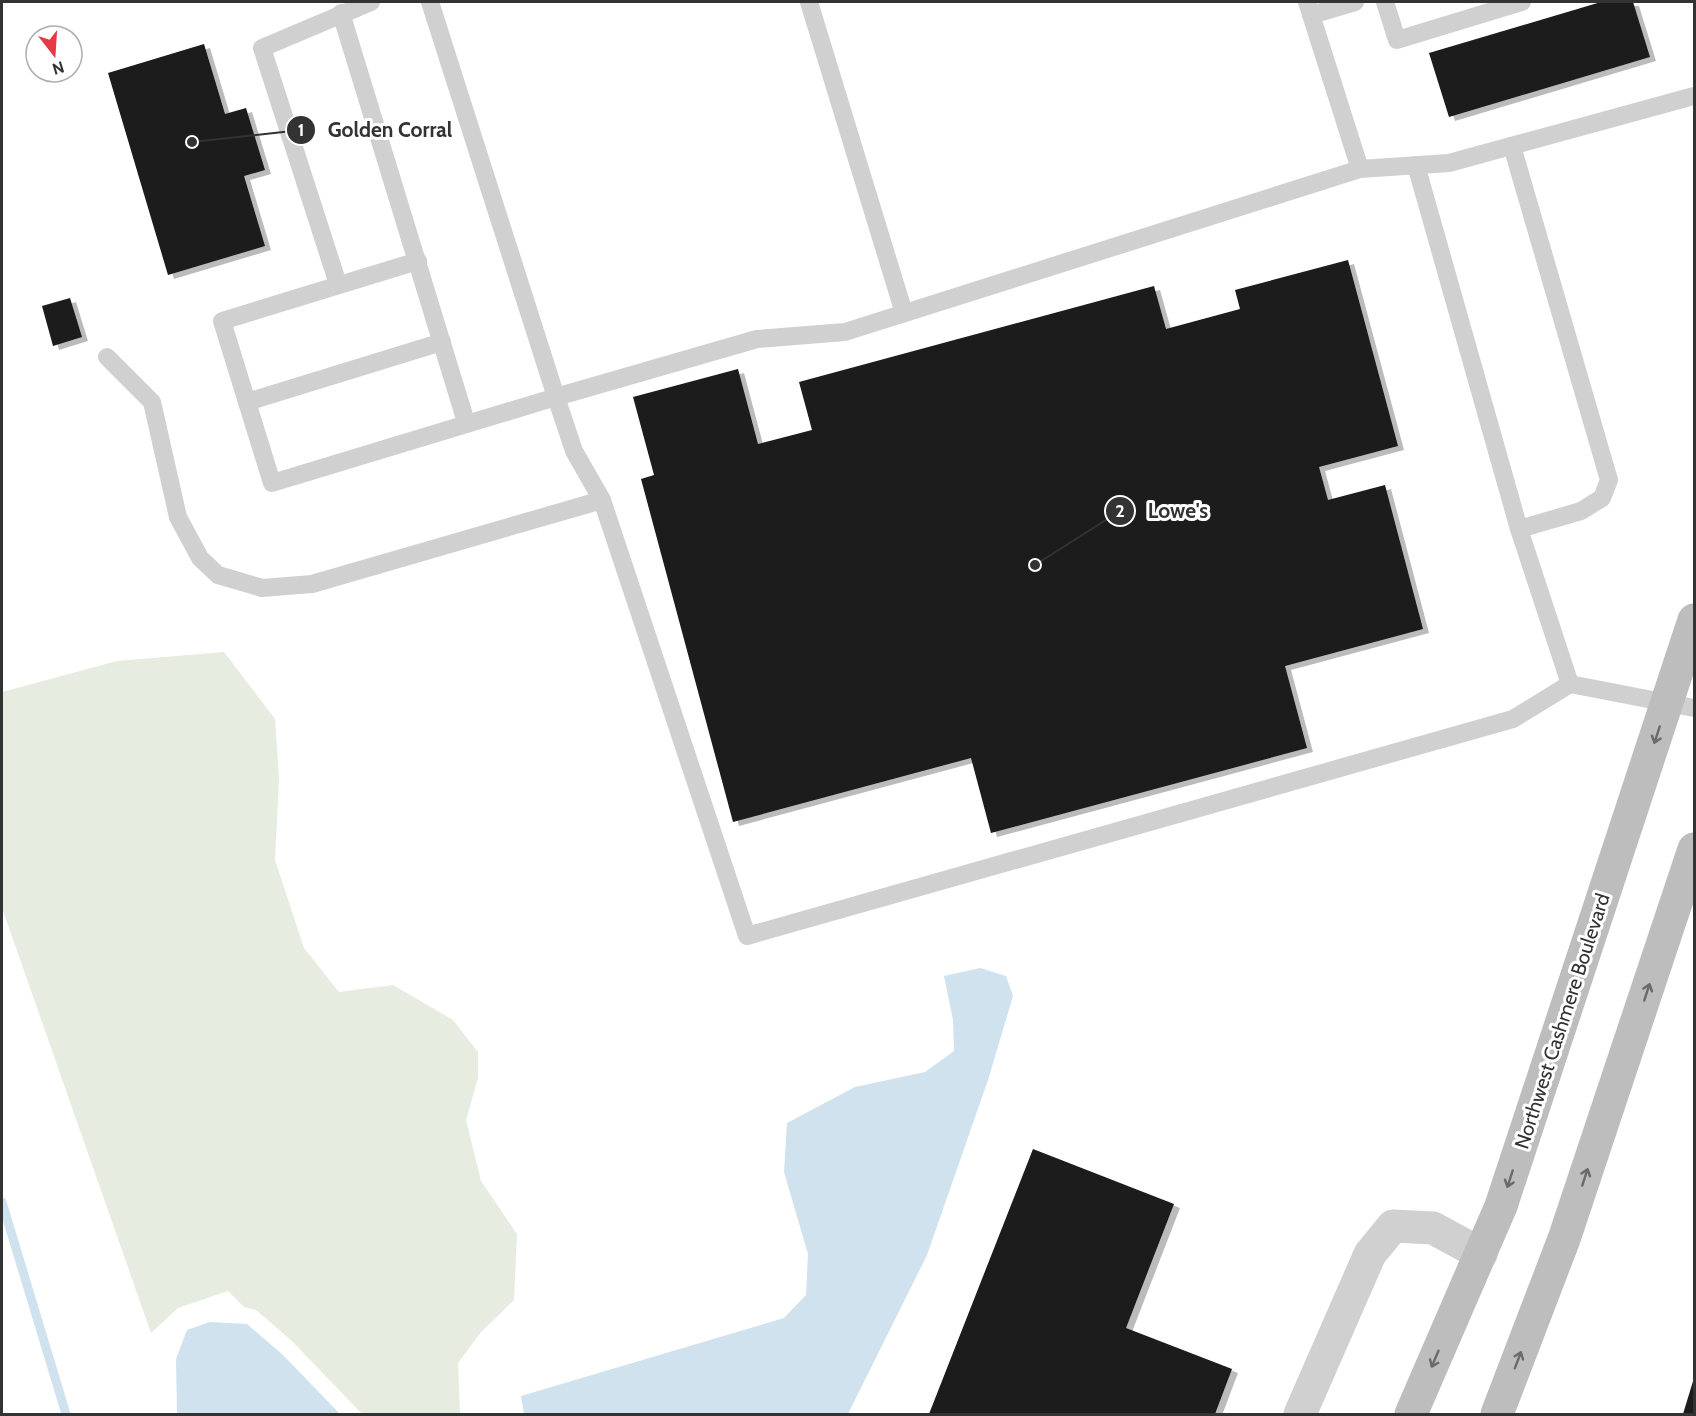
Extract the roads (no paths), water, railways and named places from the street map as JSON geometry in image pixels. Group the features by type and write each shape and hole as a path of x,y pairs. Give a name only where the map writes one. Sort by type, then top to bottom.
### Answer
{"street":[{"name":"Northwest Cashmere Boulevard","path":"1411,1414 1501,1206 1681,705 1695,620"},
{"path":"1497,1414 1564,1239 1695,849"},
{"path":"1300,1414 1370,1254 1392,1226 1433,1228 1480,1254"}],"lane":[{"path":"338,284 262,48 371,2"},
{"path":"430,2 574,451 602,500 747,936 1513,719 1570,684 1681,705"},
{"path":"809,2 904,313"},
{"path":"1354,2 1309,8 1360,169"},
{"path":"1385,2 1397,40 1522,2"},
{"path":"341,13 466,422"},
{"path":"418,261 222,321 272,483 466,422 757,339 845,332 1360,169 1449,163 1695,96"},
{"path":"1512,146 1609,480 1602,498 1581,511 1519,529"},
{"path":"1416,165 1519,529 1570,684"},
{"path":"247,402 442,342"},
{"path":"107,357 152,402 178,518 200,558 218,575 262,588 312,584 602,500"}],"water":[{"path":"980,968 1006,976 1013,996 988,1080 927,1255 848,1414 524,1414 521,1396 784,1318 806,1295 808,1254 784,1172 787,1123 855,1087 925,1072 954,1051 953,1020 944,976"},
{"path":"210,1322 247,1324 283,1355 340,1414 177,1414 176,1359 187,1330"}],"waterway":[{"path":"2,1202 66,1414"}],"place":[{"name":"Golden Corral","path":"192,142"},
{"name":"Lowe's","path":"1035,565"}]}
